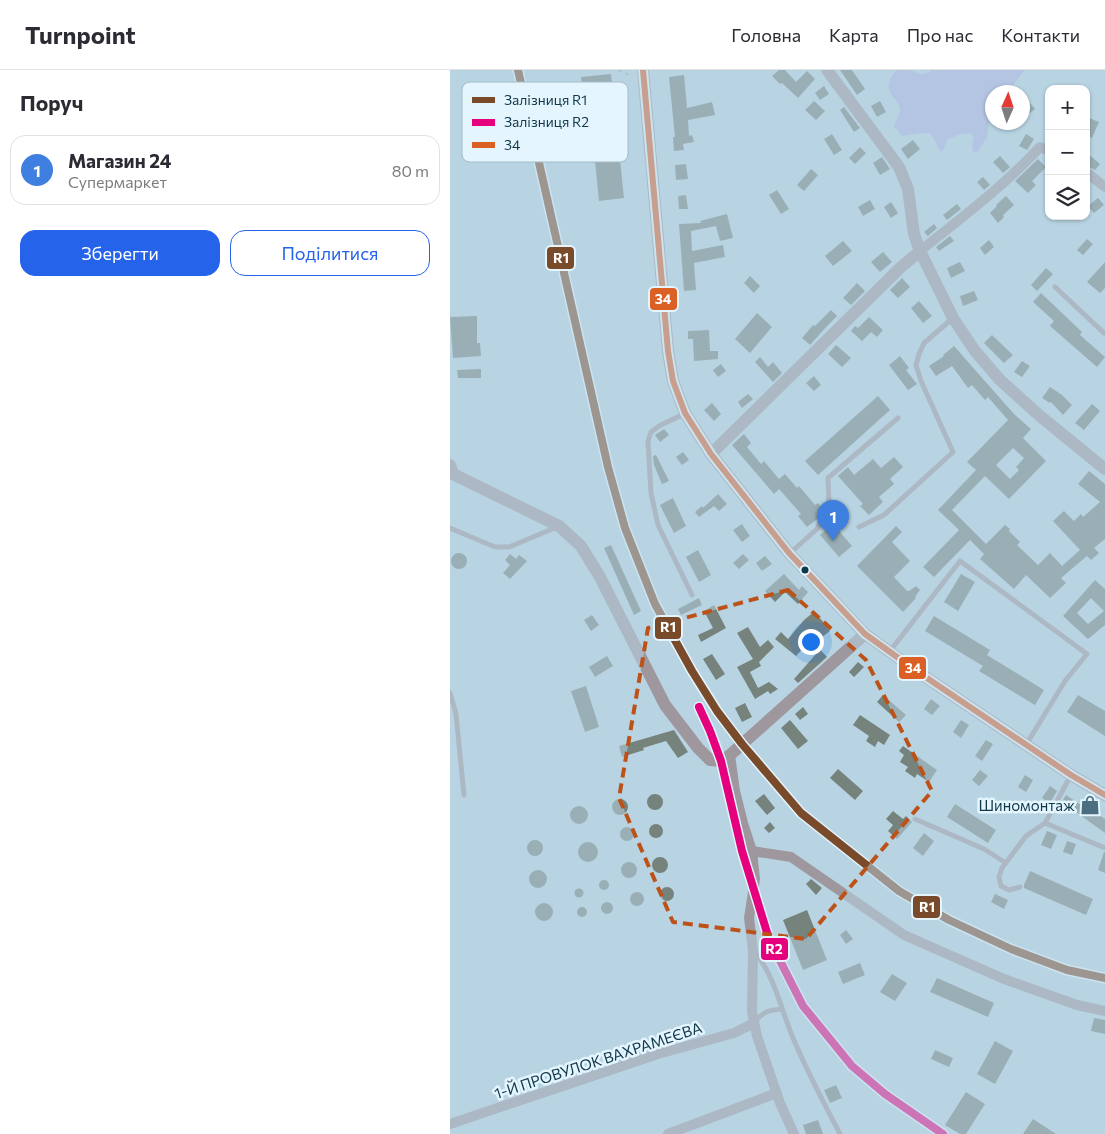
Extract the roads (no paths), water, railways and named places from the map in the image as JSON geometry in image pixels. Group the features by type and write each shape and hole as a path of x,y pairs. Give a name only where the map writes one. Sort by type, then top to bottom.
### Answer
{"street":[{"path":"827,70 899,167 908,189 914,234 920,251 953,318 975,351 1000,380 1040,416 1105,469"},
{"path":"643,76 668,351 673,381 685,413 710,454 789,553 865,634 1026,745 1105,795"},
{"path":"710,454 900,268 995,191 1040,147 1045,149"},
{"path":"1090,175 1105,187"},
{"path":"451,472 559,526 581,546 600,577 665,705 698,748 710,760 720,761 730,755 865,634"},
{"path":"730,755 742,823 752,851 755,879 749,918 753,950 752,1012 777,1093 794,1134"},
{"path":"752,851 791,857 904,935 1004,979 1077,1005 1105,1011"},
{"name":"1-Й ПРОВУЛОК ВАХРАМЕЄВА","path":"450,1124 658,1054 734,1033 755,1025"},
{"path":"668,1134 777,1093"}],"lane":[{"path":"1055,287 1105,334"},
{"path":"860,527 884,516 953,452 921,381 916,365 924,343 953,318"},
{"path":"685,413 651,432 648,441 651,493 658,525 692,596"},
{"path":"789,553 817,529 829,504 828,478 898,418"},
{"path":"450,528 495,547 509,547 559,526"},
{"path":"890,652 960,560 1087,654 1065,681 1026,745"},
{"path":"450,693 456,714 464,795"},
{"path":"1020,887 1009,890 1001,886 999,877 1006,863 1026,836 1045,823 1071,775"},
{"path":"915,819 976,846 1006,863"},
{"path":"1045,823 1105,848"},
{"path":"753,950 764,964 791,1034 840,1134"},
{"path":"755,1025 762,1013 782,1009"}],"rail line":[{"name":"R1","path":"518,70 521,82"},
{"name":"R1","path":"539,162 608,467 625,528 655,604 692,671 717,711 742,744 801,813 899,891 949,920 1011,949 1067,970 1105,978"},
{"name":"R2","path":"699,707 721,761 742,851 769,939 803,1006 852,1066 885,1094 943,1134"}],"place":[{"name":"Магазин 24","path":"833,541"},
{"name":"Шиномонтаж","path":"1090,805"}]}
